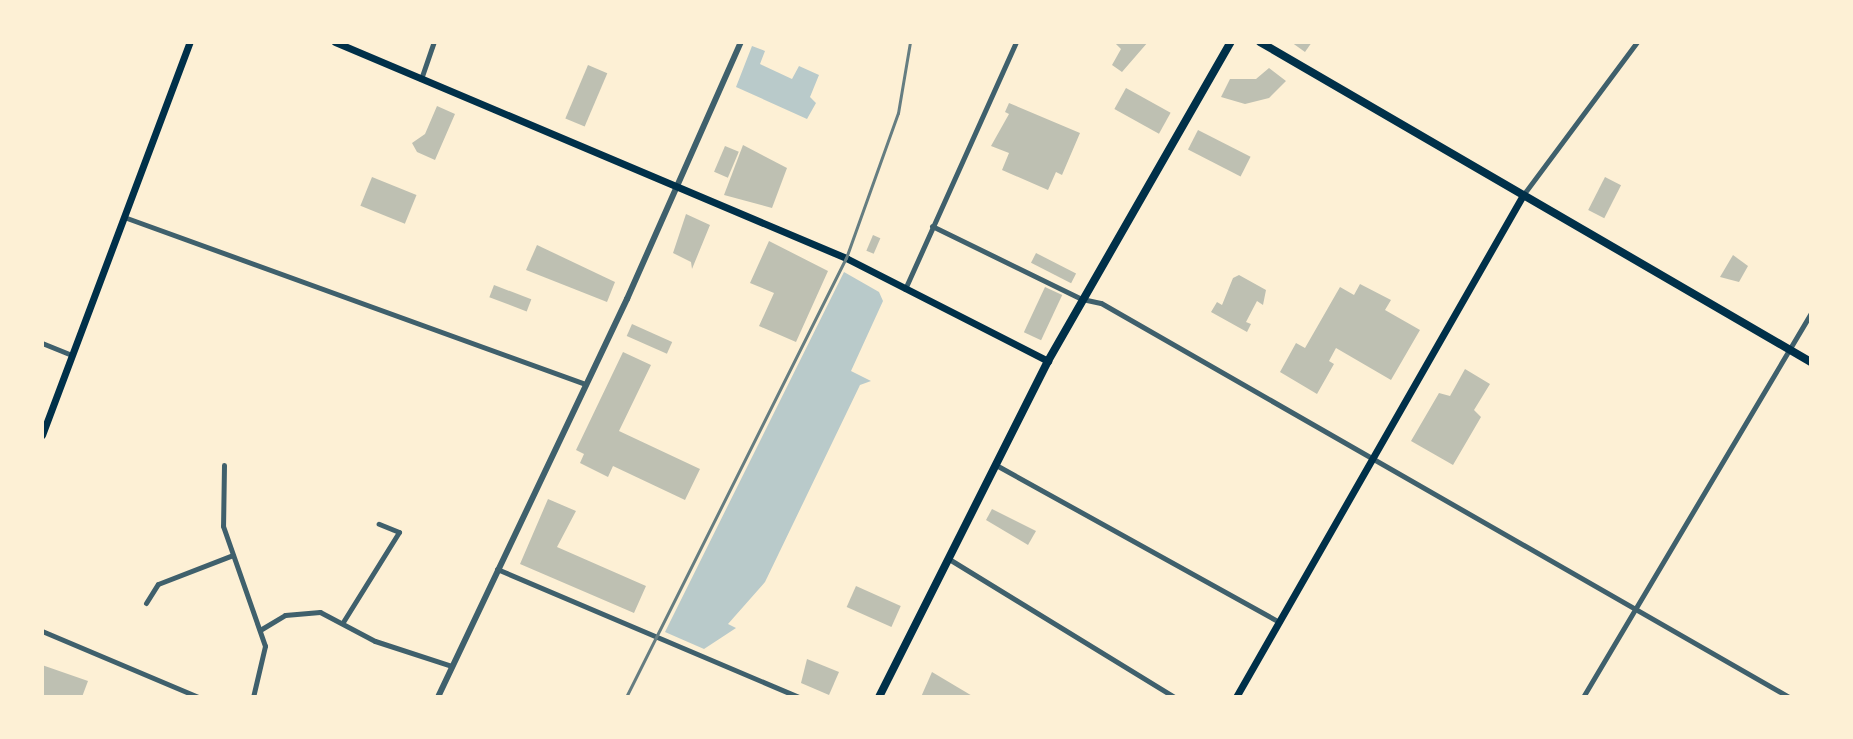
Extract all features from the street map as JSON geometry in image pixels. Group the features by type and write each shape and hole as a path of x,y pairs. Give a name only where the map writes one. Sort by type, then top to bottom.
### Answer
{"main road":[{"path":"42,435 190,42"},
{"path":"335,42 846,258 1048,361"},
{"path":"879,697 1048,361 1231,42"},
{"path":"1260,42 1811,362"},
{"path":"1236,697 1523,195"}],"street":[{"path":"421,80 434,42"},
{"path":"438,697 586,384 741,42"},
{"path":"904,290 1016,42"},
{"path":"1523,195 1637,42"},
{"path":"124,216 586,384"},
{"path":"932,226 1082,299 1101,303 1373,456 1789,697"},
{"path":"1583,697 1811,313"},
{"path":"42,343 72,355"},
{"path":"224,465 223,526 260,630 262,670 253,697"},
{"path":"996,465 1279,622"},
{"path":"343,622 399,532 379,524"},
{"path":"146,603 158,584 233,555"},
{"path":"949,559 1174,697"},
{"path":"496,569 799,697"},
{"path":"260,630 303,610 343,622 375,641 452,666"},
{"path":"42,631 198,697"}],"shaded area":[{"path":"752,46 765,51 760,64 792,79 799,66 819,75 810,97 816,103 807,119 736,87"},
{"path":"844,272 879,292 883,301 851,371 871,381 860,385 765,582 728,624 736,628 704,649 665,632"}],"building":[{"path":"1114,42 1148,42 1122,72 1112,65 1121,49"},
{"path":"1291,42 1312,42 1305,52"},
{"path":"588,65 607,73 585,127 565,118"},
{"path":"1269,68 1286,81 1269,98 1245,104 1221,97 1230,79 1256,79"},
{"path":"1126,88 1171,113 1159,134 1114,109"},
{"path":"1009,103 1080,133 1062,175 1056,172 1048,190 1002,170 1009,153 991,146 1009,114 1005,112"},
{"path":"437,106 455,114 435,160 417,152 412,143 425,134"},
{"path":"1198,130 1251,157 1241,176 1188,150"},
{"path":"743,145 787,168 772,208 724,195"},
{"path":"725,146 739,152 728,178 714,172"},
{"path":"372,177 417,195 405,224 360,206"},
{"path":"1605,177 1621,185 1604,218 1588,210"},
{"path":"686,214 710,225 692,269 691,262 673,253"},
{"path":"873,235 880,238 874,254 866,251"},
{"path":"769,241 828,271 796,342 759,326 774,293 750,283"},
{"path":"537,245 615,282 607,302 526,270"},
{"path":"1036,253 1076,273 1071,283 1031,263"},
{"path":"1733,255 1748,266 1739,282 1720,277"},
{"path":"1239,275 1266,290 1263,305 1257,301 1246,322 1251,324 1247,332 1211,312 1217,302 1222,305 1233,278"},
{"path":"1360,284 1391,300 1385,310 1420,330 1391,380 1336,348 1329,361 1334,364 1317,394 1280,372 1296,343 1305,348 1340,287 1354,295"},
{"path":"494,285 531,299 527,311 489,297"},
{"path":"1045,287 1062,295 1041,340 1024,332"},
{"path":"632,324 672,342 667,354 627,336"},
{"path":"623,352 651,365 619,431 700,469 685,500 613,466 608,477 580,463 584,454 576,450"},
{"path":"1465,369 1490,384 1474,410 1481,417 1453,465 1411,441 1439,393 1450,396"},
{"path":"548,499 576,511 557,547 646,586 634,613 520,564"},
{"path":"992,509 1036,531 1028,545 986,520"},
{"path":"856,586 901,606 891,627 847,607"},
{"path":"807,659 839,672 829,695 801,683"},
{"path":"42,665 88,681 82,697 42,697"},
{"path":"932,672 974,697 921,697"}],"railway":[{"path":"626,697 846,258 898,113 910,42"}]}
